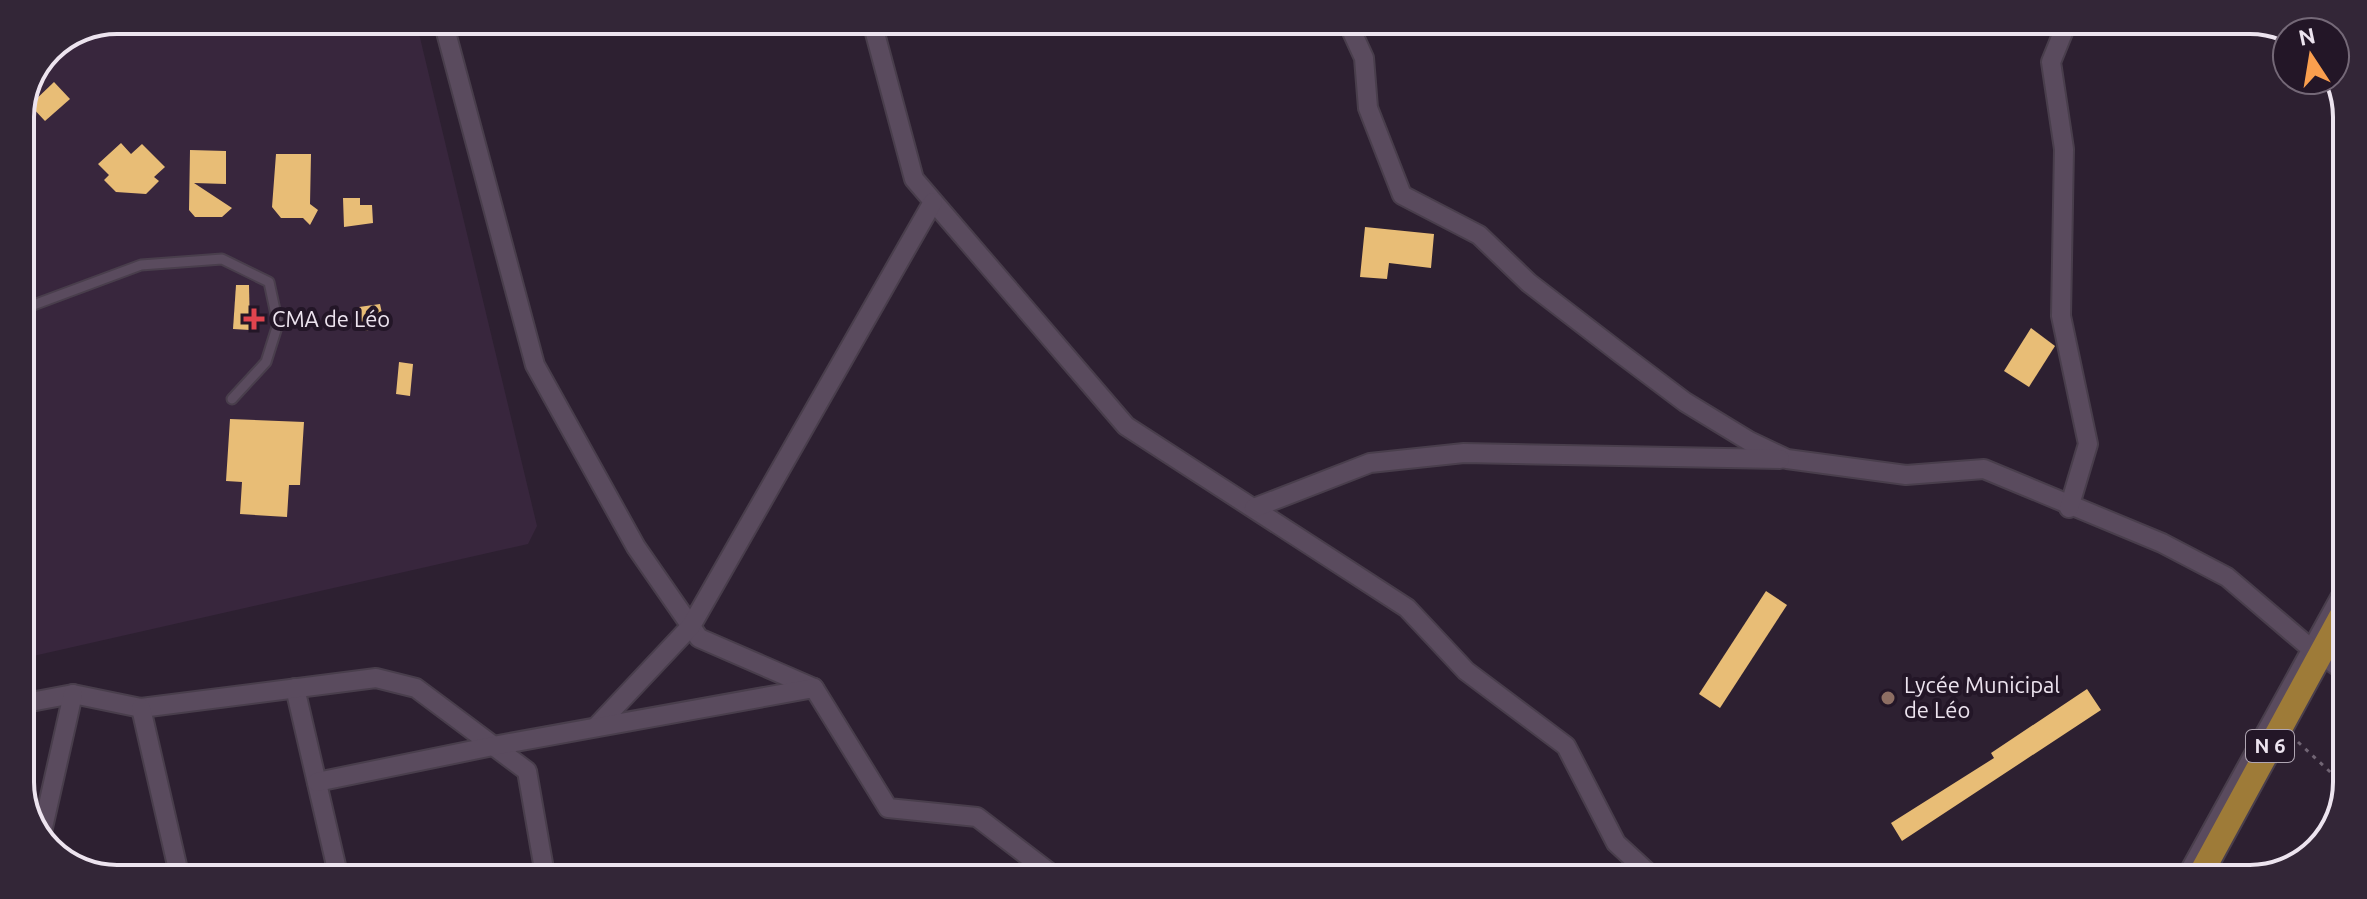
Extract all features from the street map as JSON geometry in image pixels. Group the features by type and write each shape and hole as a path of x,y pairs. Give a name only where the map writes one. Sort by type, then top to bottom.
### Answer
{"main road":[{"name":"N 6","path":"2206,865 2281,726 2314,650 2333,626"}],"street":[{"path":"446,34 535,365 636,547 699,638 814,688 888,808 977,817 1040,865"},
{"path":"875,34 914,179 1126,426 1407,608 1466,671 1566,746 1616,843 1640,865"},
{"path":"1353,34 1364,58 1368,108 1402,195 1479,235 1529,283 1685,402 1787,459"},
{"path":"2062,34 2051,62 2064,149 2061,316 2088,444 2069,508"},
{"path":"596,727 691,626 933,202"},
{"path":"1254,508 1370,463 1464,453 1787,459 1906,475 1984,469 2069,508 2162,543 2227,577 2333,663"},
{"path":"34,701 73,694 141,708 376,678 416,688 527,771 543,865"},
{"path":"295,688 336,865"},
{"path":"317,782 493,746 814,688"},
{"path":"44,822 73,694"},
{"path":"141,708 177,865"}],"lane":[{"path":"34,305 141,265 222,259 269,282 278,324 266,362 232,399"},
{"path":"2188,865 2314,650 2333,606"}],"path":[{"path":"2281,726 2333,775"}],"shaded area":[{"name":"CMA de Léo","path":"117,34 419,34 537,526 528,544 34,656 34,117 40,85 58,58 85,40"}],"building":[{"path":"54,82 70,99 45,121 35,110 37,99"},
{"path":"121,143 131,154 142,144 165,167 154,177 159,181 146,194 116,192 104,180 109,175 98,164"},
{"path":"190,150 226,151 226,184 194,183 232,208 222,217 195,217 189,210"},
{"path":"276,154 311,154 310,204 318,210 310,225 303,218 281,218 272,207"},
{"path":"343,198 360,198 360,205 372,205 373,223 344,227"},
{"path":"1365,227 1434,234 1431,268 1389,263 1387,279 1360,277"},
{"path":"236,285 249,285 250,330 233,329"},
{"path":"380,304 385,327 363,331 359,307"},
{"path":"2031,328 2055,346 2029,387 2004,371"},
{"path":"399,362 413,364 410,396 396,394"},
{"path":"230,419 304,422 300,485 289,485 287,517 240,514 242,482 226,481"},
{"path":"1766,591 1787,605 1720,708 1699,694"},
{"path":"2087,689 2101,710 1902,841 1891,823 1994,758 1991,753"}],"place":[{"name":"CMA de Léo","path":"254,319"},
{"name":"Lycée Municipal de Léo","path":"1888,698"}]}
